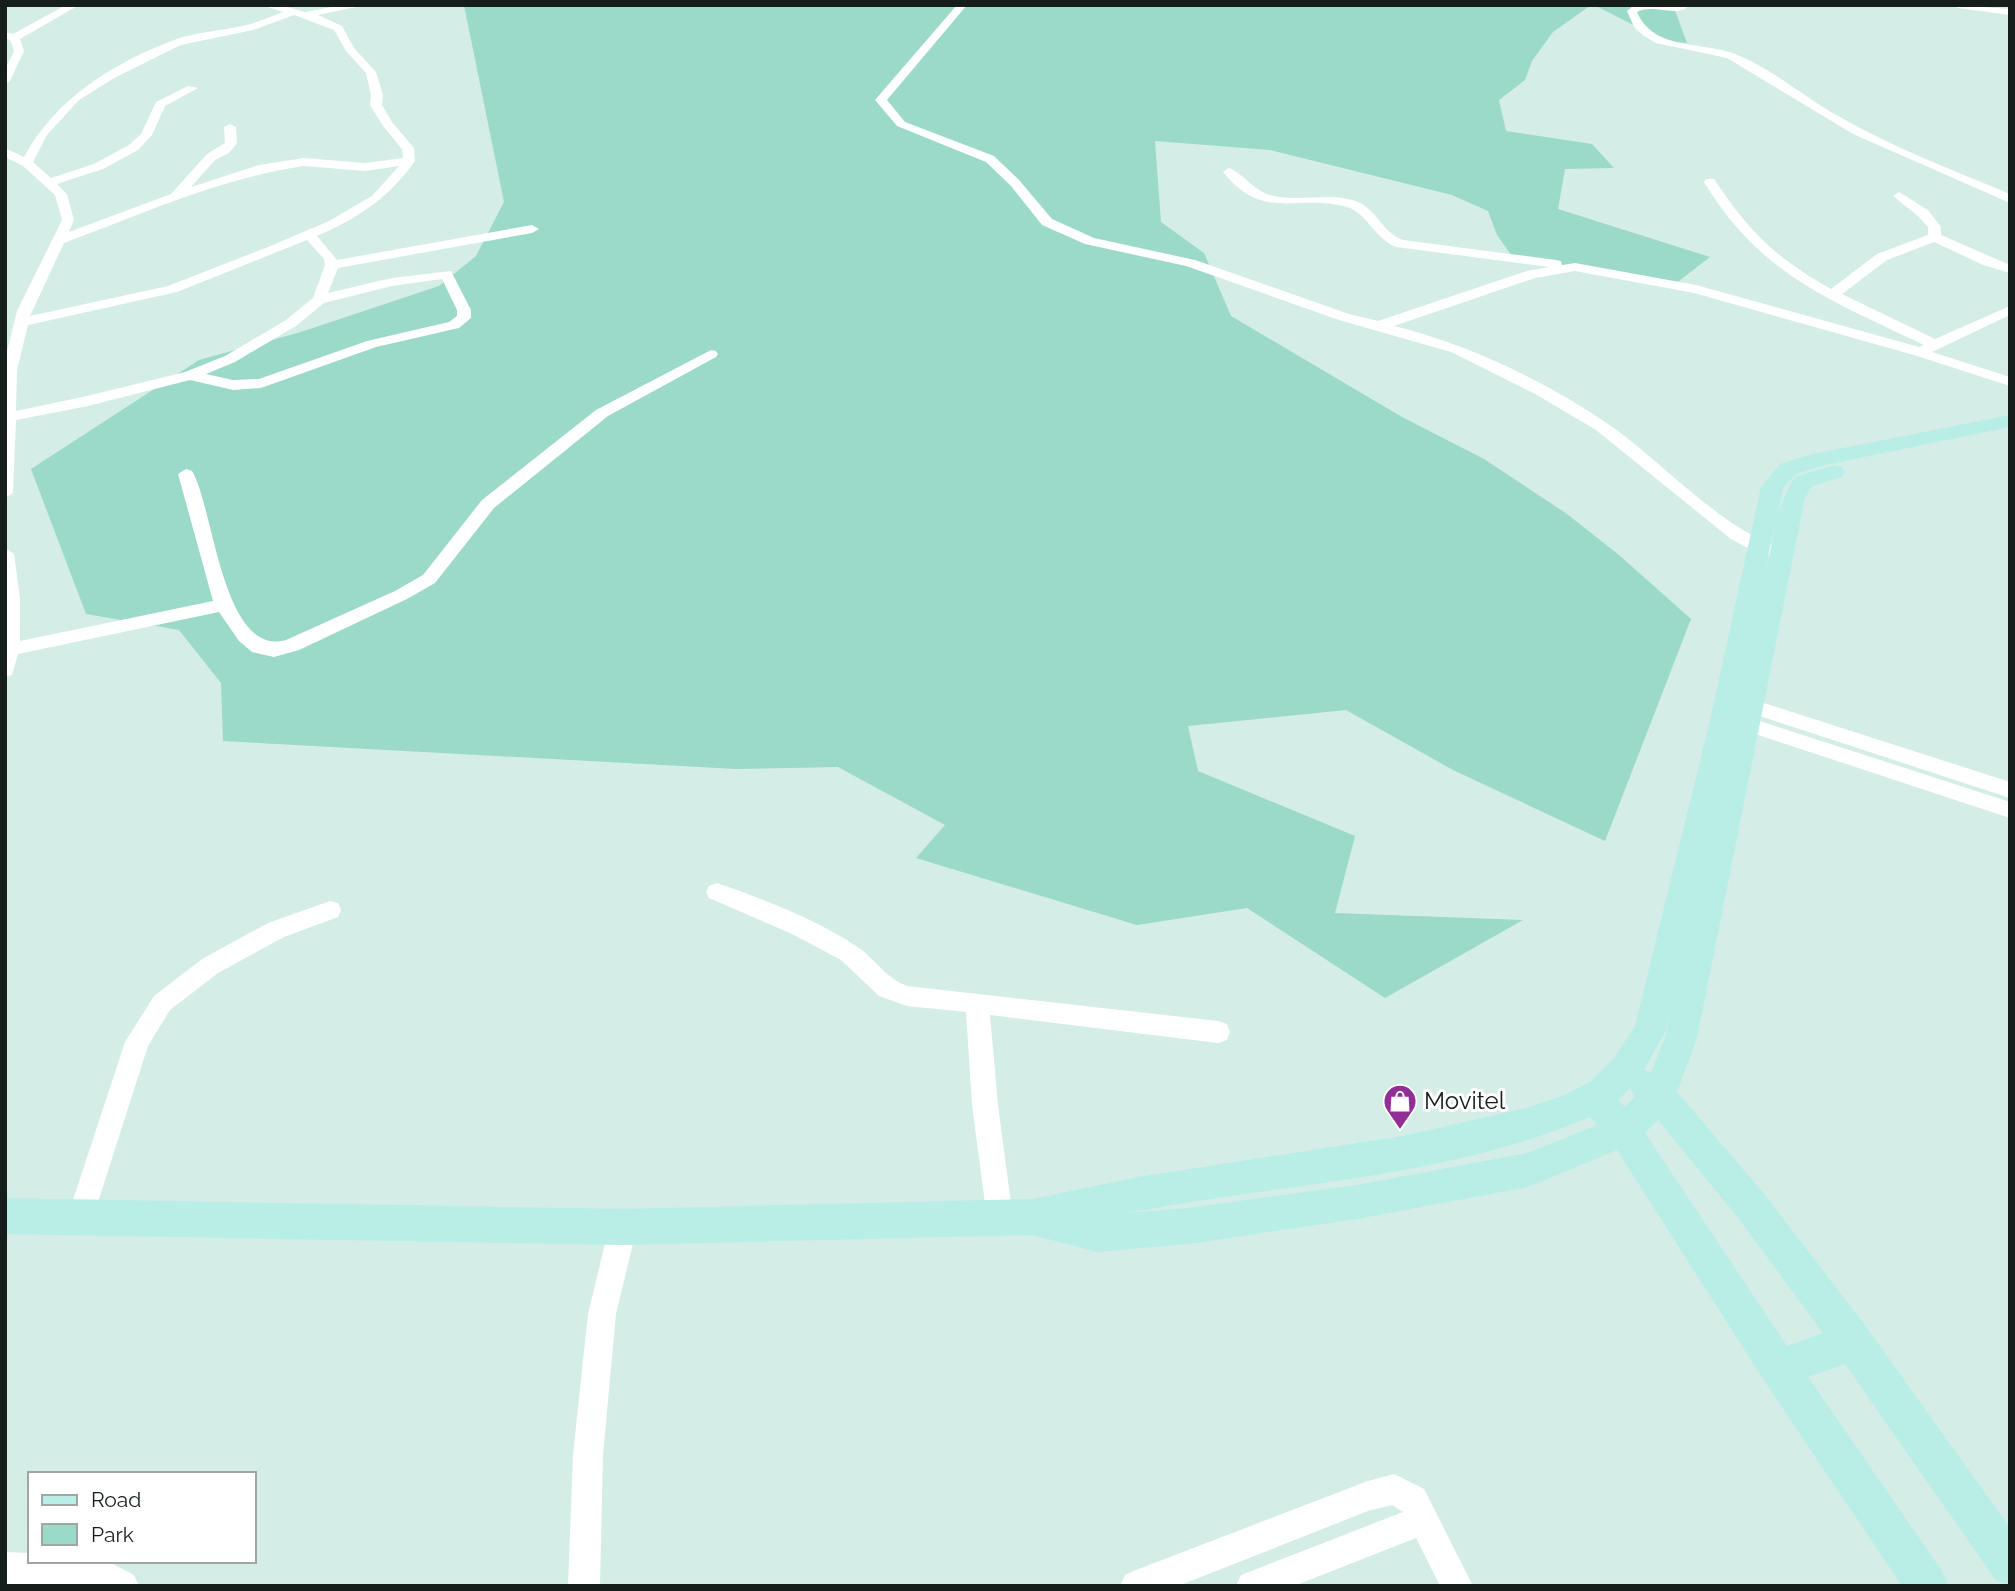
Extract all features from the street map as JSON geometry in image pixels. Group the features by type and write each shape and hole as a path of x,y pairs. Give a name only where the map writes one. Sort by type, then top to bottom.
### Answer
{"main road":[{"path":"1779,476 1803,482 2010,421"},
{"path":"1947,441 2010,436"},
{"path":"1738,711 1747,603 1772,487 1779,476 1788,468 1821,459 1915,448"},
{"path":"1016,1218 1097,1234 1188,1226 1289,1212 1528,1170 1624,1131 1658,1097 1681,1038 1681,966 1709,830 1738,711 1770,612 1794,498 1803,482"},
{"path":"1747,603 1770,612"},
{"path":"5,1216 624,1227 1016,1218 1094,1201 1419,1150 1536,1122 1594,1097 1627,1069 1650,1030 1681,966"},
{"path":"1627,1069 1692,1132 1752,1207 1853,1342 2010,1564"},
{"path":"1594,1097 1624,1131 1779,1368 1927,1586"},
{"path":"1419,1150 1435,1186"},
{"path":"1276,1173 1289,1212"},
{"path":"1779,1368 1853,1342"}],"street":[{"path":"5,82 19,51 10,36 74,5"},
{"path":"22,322 172,289 309,235 334,224 376,199 409,161 408,148 387,124 376,105 377,95 371,72 350,49 338,28 295,10 267,5"},
{"path":"27,163 42,134 75,98 112,75 178,42 249,28 295,10 361,5"},
{"path":"962,5 881,100 901,124 990,159 1016,183 1047,222 1090,241 1190,263 1378,327 1456,349 1602,426 1737,535 1759,547 1782,554"},
{"path":"1682,8 1649,5 1636,7 1632,11 1640,30 1647,34 1680,46 1720,52 1733,57 1872,139 2010,199"},
{"path":"1958,5 2010,12"},
{"path":"48,183 107,163 129,150 143,139 160,104 192,88"},
{"path":"176,196 211,157 225,150 231,143 230,127"},
{"path":"5,152 27,163 61,194 68,220 22,322 10,370 5,493"},
{"path":"59,240 176,196 281,165 304,163 365,167 409,161"},
{"path":"1229,172 1240,186 1263,200 1342,202 1356,206 1387,240 1401,244 1575,267 1696,289 1919,352 2010,382"},
{"path":"1710,182 1721,205 1756,246 1783,267 1934,344"},
{"path":"1899,196 1923,214 1935,228 1934,237"},
{"path":"332,265 533,229"},
{"path":"309,235 330,258 332,265 319,300"},
{"path":"1833,294 1882,257 1934,237 1988,262 2006,274"},
{"path":"1378,327 1532,274 1575,267"},
{"path":"8,417 88,401 190,375 230,359 291,323 319,300 392,282 446,274 464,310 464,318 454,325 372,344 261,383 243,387 190,375"},
{"path":"1919,352 2010,310"},
{"path":"186,474 223,605 246,636 258,647 274,650 292,645 401,596 429,579 488,504 602,412 711,354"},
{"path":"5,554 14,611 11,649 5,670"},
{"path":"11,649 223,605"},
{"path":"1738,711 1973,788 2010,810"},
{"path":"1973,788 2010,790"},
{"path":"717,892 800,927 849,953 887,989 907,996 1218,1032"},
{"path":"80,1218 137,1042 162,1003 211,966 276,930 330,910"},
{"path":"977,1003 985,1105 1016,1218"},
{"path":"584,1586 588,1455 601,1327 624,1227"},
{"path":"1136,1586 1394,1489 1413,1500 1457,1586"},
{"path":"1252,1586 1423,1520"},
{"path":"5,1568 91,1570 123,1586"}],"green space":[{"path":"464,5 1591,5 1553,32 1532,61 1525,80 1499,100 1506,131 1592,144 1614,168 1565,169 1558,209 1710,257 1675,284 1514,259 1497,235 1488,211 1452,195 1270,150 1155,141 1161,222 1204,253 1231,316 1402,417 1484,459 1567,514 1619,555 1691,619 1605,841 1453,770 1346,710 1188,726 1198,771 1355,836 1335,913 1523,920 1385,998 1247,908 1137,925 916,858 945,825 838,767 736,769 223,741 221,683 179,630 86,614 31,469 199,360 301,332 439,286 476,256 504,202"},
{"path":"1594,5 1673,5 1687,43 1665,41"}],"place":[{"name":"Movitel","path":"1400,1131"}]}
